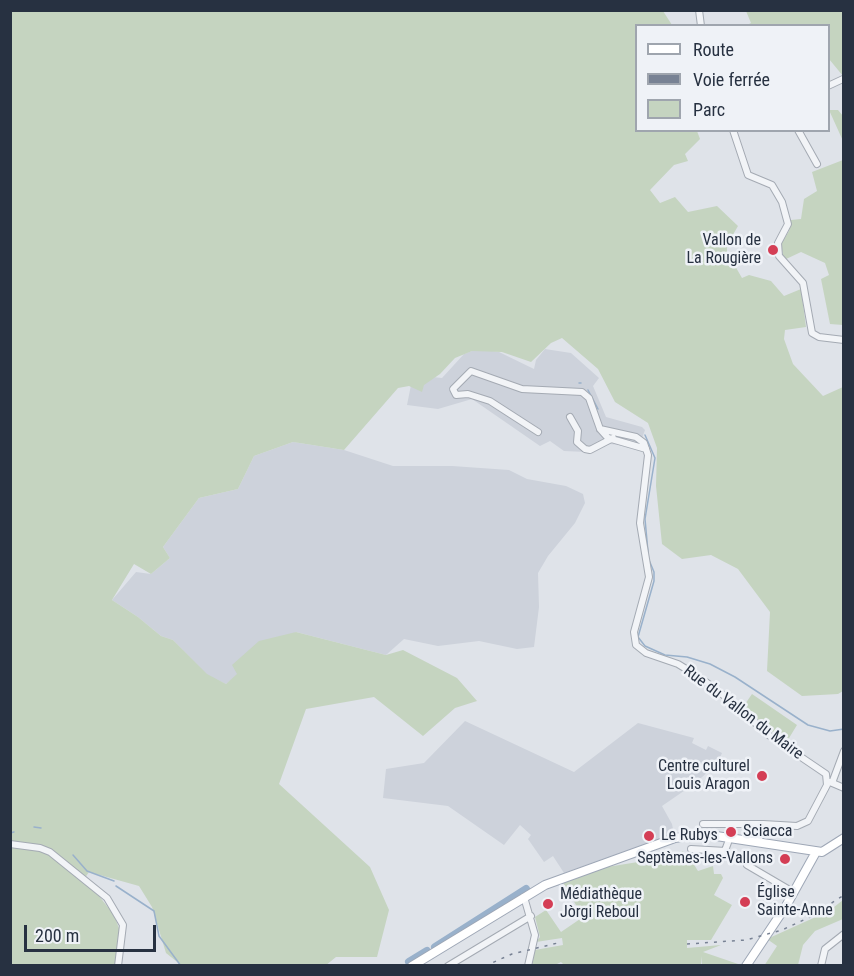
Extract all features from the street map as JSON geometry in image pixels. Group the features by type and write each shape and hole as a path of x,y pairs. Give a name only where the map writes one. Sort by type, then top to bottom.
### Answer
{"main road":[{"path":"412,966 558,879 691,834 730,837 816,852 828,849 843,838"},
{"path":"746,966 794,892 816,852"}],"street":[{"path":"734,132 748,175 772,184 782,202 788,225 778,243 778,256 803,284 812,333 819,337 843,340"},
{"path":"799,132 817,164"},
{"path":"538,432 490,401 468,394 456,395 453,389 471,372 522,389 549,392 577,391 589,398 600,429 612,440 646,449"},
{"path":"570,417 578,431 577,442 585,449 612,440"},
{"path":"600,429 636,437 646,449"},
{"path":"612,440 615,432"},
{"name":"Rue du Vallon du Maire","path":"646,449 648,461 640,523 649,577 634,632 636,645 646,653 678,664 699,677 767,734 823,770 830,782"},
{"path":"703,824 805,824 814,813 843,751"},
{"path":"830,782 843,788"},
{"path":"758,842 763,824"},
{"path":"691,849 724,854 730,837"},
{"path":"10,844 40,848 50,852 107,898 123,925 118,966"},
{"path":"747,865 794,892"},
{"path":"525,899 535,934 528,966"},
{"path":"448,966 531,916"},
{"path":"821,966 825,949 843,934"}],"shaded area":[{"path":"477,349 499,352 534,369 536,360 545,349 571,353 599,378 593,386 606,417 642,427 645,430 642,438 636,447 610,444 587,452 564,451 550,441 540,446 472,399 438,409 407,405 413,375 442,378 464,354"},
{"path":"293,442 344,450 393,466 452,466 509,470 527,479 566,486 583,494 585,503 575,523 548,556 538,573 539,607 534,647 517,649 479,641 438,646 404,639 386,655 296,632 226,684 207,675 173,640 161,636 112,600 136,572 151,574 170,558 163,547 199,498 238,489 254,456"},
{"path":"465,721 574,772 638,723 694,738 692,743 706,750 708,746 722,753 717,764 694,784 662,806 672,824 674,834 564,873 553,856 544,862 528,839 531,835 520,825 504,845 448,806 383,798 386,769 424,763"}],"green space":[{"path":"10,11 663,11 671,24 635,24 635,132 697,132 700,139 685,154 688,161 674,165 650,190 660,203 675,197 688,212 717,206 738,226 727,245 727,252 742,278 749,275 771,281 784,296 801,289 806,327 785,330 784,339 793,364 823,396 843,387 843,691 838,694 802,696 767,671 770,612 738,569 711,555 682,559 662,544 656,486 657,448 648,423 615,402 598,369 562,338 551,343 531,362 502,352 472,351 455,358 440,374 424,385 422,392 409,386 398,388 344,450 293,442 254,456 238,489 199,498 163,547 170,558 151,574 134,564 112,600 161,636 173,640 207,674 226,684 237,674 232,665 259,641 296,632 386,655 403,650 457,678 477,701 455,708 423,736 374,697 306,709 279,784 370,867 389,910 377,957 336,957 325,966 181,965 166,953 152,907 139,886 89,872 82,882 99,896 114,915 120,931 115,965 11,965"},
{"path":"746,11 843,11 843,76 830,60 830,24 749,24 751,23"},
{"path":"830,110 838,110 843,116 843,141"},
{"path":"843,160 843,325 830,324 821,279 829,275 825,263 801,252 784,260 781,244 789,231 791,220 801,219 804,199 817,191 812,172"},
{"path":"752,694 797,725 786,743 743,707"},
{"path":"683,851 684,854 696,852 705,857 693,863 698,871 713,866 714,874 721,874 723,878 714,895 732,905 711,940 687,940 687,948 721,945 703,952 741,965 702,965 702,956 701,965 565,966 561,962 555,965 532,966 535,950 563,945 562,938 536,942 540,937 535,917 546,910 561,932 583,917 563,883 607,867 638,862 644,866"},
{"path":"843,900 843,919 815,931 803,945 798,965 764,966 777,946 767,939 829,911"}],"waterway":[{"path":"588,390 598,409"},
{"path":"645,435 655,458 645,519 648,552"},
{"path":"649,560 654,572 654,581 638,637 645,646 665,655 687,657 710,664 735,677 808,725 830,731 844,729"},
{"path":"34,827 41,828"},
{"path":"10,833 14,832"},
{"path":"73,855 87,871 114,881"},
{"path":"116,886 154,911 159,936 181,966"},
{"path":"435,947 526,889"},
{"path":"409,962 427,951"}],"railway":[{"path":"687,944 746,940 782,930 810,917 844,895"},
{"path":"485,966 512,954 562,942"}],"place":[{"name":"Vallon de La Rougière","path":"773,250"},
{"name":"Centre culturel Louis Aragon","path":"762,776"},
{"name":"Sciacca","path":"731,832"},
{"name":"Le Rubys","path":"649,836"},
{"name":"Septèmes-les-Vallons","path":"785,859"},
{"name":"Église Sainte-Anne","path":"745,902"},
{"name":"Médiathèque Jòrgi Reboul","path":"548,904"}]}
